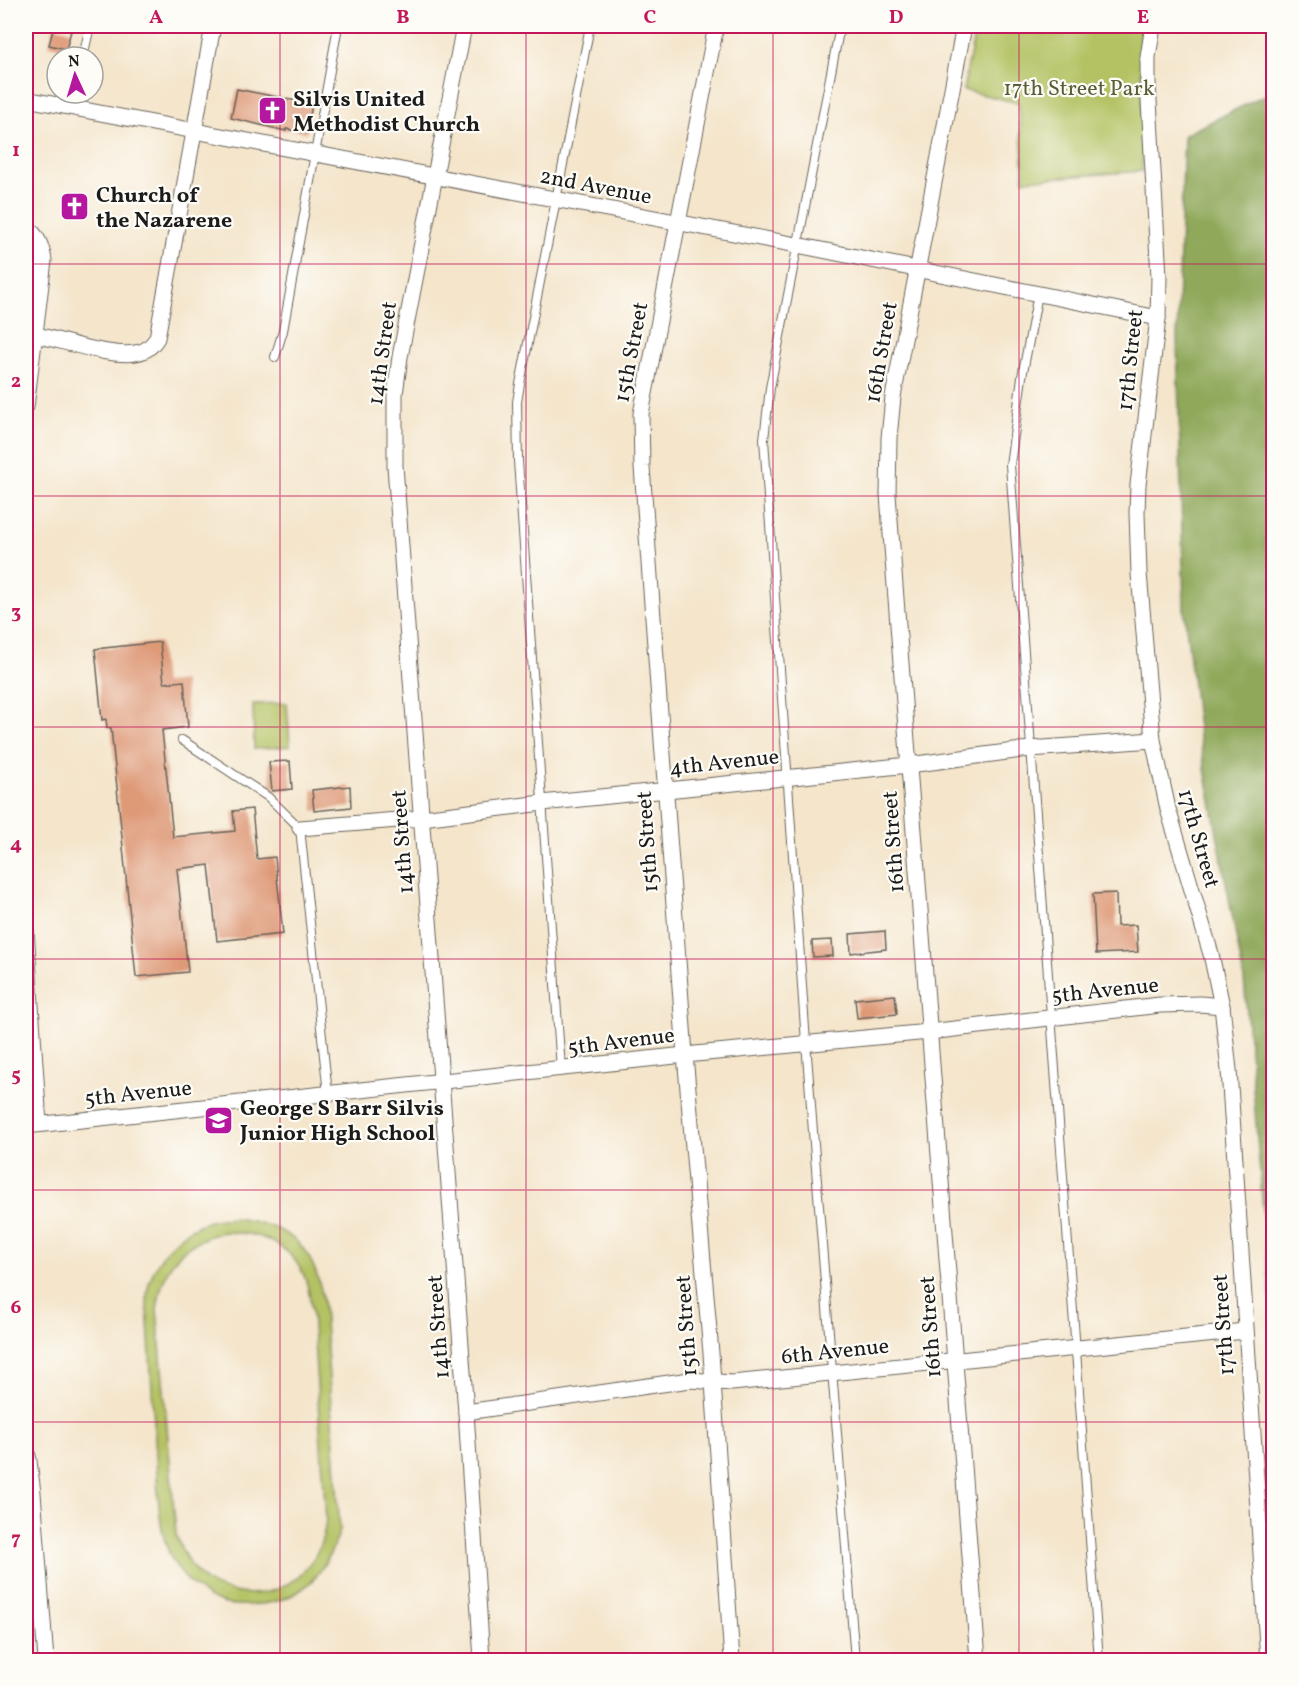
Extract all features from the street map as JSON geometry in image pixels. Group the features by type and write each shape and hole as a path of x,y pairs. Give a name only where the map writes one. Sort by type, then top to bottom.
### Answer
{"street":[{"path":"35,335 103,351 133,353 151,347 157,338 213,26"},
{"name":"14th Street","path":"464,26 400,357 394,425 395,466 466,1412 482,1660"},
{"name":"15th Street","path":"716,26 641,414 642,467 664,790 711,1353 732,1660"},
{"name":"16th Street","path":"964,26 893,397 888,495 978,1660"},
{"name":"17th Street","path":"1153,26 1148,57 1148,83 1157,222 1158,318 1140,462 1137,513 1139,573 1153,740 1168,809 1211,954 1222,1006 1229,1070 1268,1660"},
{"name":"2nd Avenue","path":"26,99 797,245 1158,318"},
{"path":"26,227 42,247 44,260 26,407"},
{"name":"4th Avenue","path":"300,828 422,818 542,803 909,765 1030,749 1153,740"},
{"path":"26,930 32,1125"},
{"name":"5th Avenue","path":"32,1125 685,1055 929,1032 1160,1005 1222,1006"},
{"name":"6th Avenue","path":"466,1412 690,1380 732,1383 1245,1331"},
{"path":"26,1447 30,1461 46,1660"}],"lane":[{"path":"86,45 90,26"},
{"path":"275,357 283,331 338,26"},
{"path":"561,1070 517,421 520,384 590,26"},
{"path":"840,26 770,388 764,439 806,1043 855,1660"},
{"path":"73,109 74,105"},
{"path":"1038,294 1022,376 1010,465 1099,1660"},
{"path":"182,741 268,797 300,828 328,1094"}],"green space":[{"name":"17th Street Park","path":"976,26 1141,26 1142,171 1024,180 1019,103 963,90"},
{"path":"1273,91 1273,1330 1244,979 1199,737 1184,609 1177,337 1184,135"},
{"path":"287,703 290,746 254,749 253,704"},
{"path":"233,1218 254,1221 286,1234 308,1255 315,1269 324,1307 340,1531 321,1570 303,1589 278,1601 242,1605 214,1600 193,1586 181,1573 167,1548 159,1509 147,1306 148,1286 153,1273 172,1244 199,1225 213,1220","holes":["223,1232 261,1237 282,1248 299,1266 306,1282 312,1311 326,1519 317,1551 299,1576 272,1590 256,1593 239,1593 209,1583 192,1567 178,1541 157,1309 169,1268 184,1250"]}],"building":[{"path":"54,26 71,31 67,45 49,45"},
{"name":"Silvis United Methodist Church","path":"237,89 312,104 307,133 286,129 286,131 231,118"},
{"path":"160,642 164,683 184,681 188,727 162,730 173,837 235,831 233,811 252,809 257,859 275,857 283,934 217,941 209,865 177,869 188,972 136,977 111,728 107,728 106,719 102,720 95,649"},
{"path":"290,761 292,789 272,791 269,762"},
{"path":"350,786 351,807 314,811 312,790"},
{"path":"1116,893 1117,926 1136,925 1138,952 1096,954 1093,894"},
{"path":"885,931 886,949 851,953 850,934"},
{"path":"832,940 833,956 813,957 812,941"},
{"path":"895,995 897,1014 857,1018 855,999"}],"place":[{"name":"Silvis United Methodist Church","path":"272,111"},
{"name":"Church of the Nazarene","path":"75,207"},
{"name":"George S Barr Silvis Junior High School","path":"219,1120"}]}
